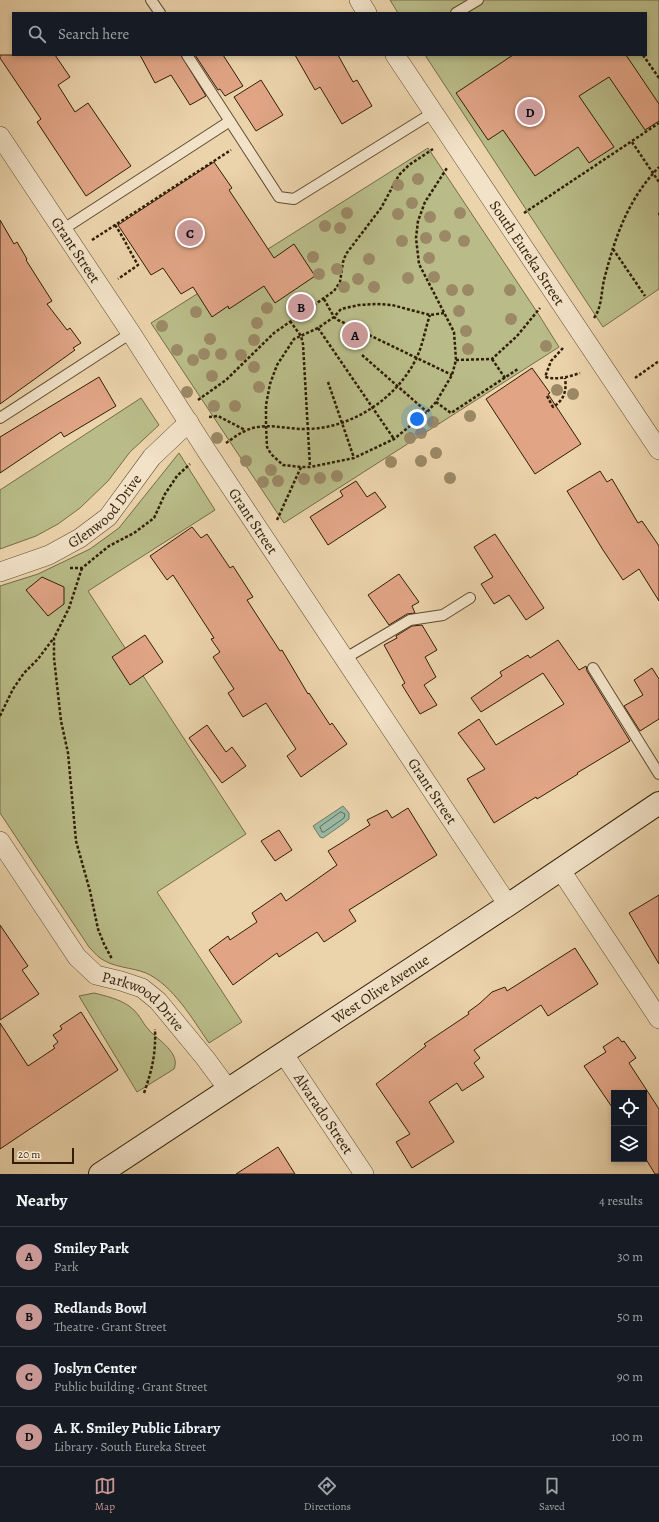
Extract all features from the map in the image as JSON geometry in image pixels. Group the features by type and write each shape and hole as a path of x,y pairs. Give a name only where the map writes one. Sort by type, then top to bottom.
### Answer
{"street":[{"path":"358,0 366,12"},
{"name":"South Eureka Street","path":"396,56 659,450"},
{"name":"Grant Street","path":"0,136 344,659 508,905"},
{"name":"Glenwood Drive","path":"0,572 49,555 80,538 108,517 152,457 189,422"},
{"name":"West Olive Avenue","path":"100,1174 508,905 659,803"},
{"name":"Parkwood Drive","path":"0,841 77,957 96,975 112,978 142,988 158,1001 205,1058 228,1089"},
{"path":"560,869 659,1019"},
{"name":"Alvarado Street","path":"283,1053 364,1174"}],"lane":[{"path":"151,0 159,12"},
{"path":"458,12 478,0"},
{"path":"188,56 279,197 294,199 434,112"},
{"path":"62,230 230,121"},
{"path":"0,418 131,333"},
{"path":"344,659 410,620 443,615 470,598"},
{"path":"593,668 659,774"}],"path":[{"path":"644,56 659,78"},
{"path":"522,215 659,123"},
{"path":"92,240 243,142"},
{"path":"632,142 659,182"},
{"path":"198,400 226,380 274,334 290,321 334,291 340,282 343,262 346,254 381,208 399,175 409,164 434,148"},
{"path":"593,320 599,312 604,280 622,222 638,192 659,167"},
{"path":"444,313 430,315 407,309 377,304 359,305 341,309 318,328 294,339 277,365 270,384 266,405 267,447 270,454 283,465 300,468 310,468 354,458 394,439 427,412 436,402 452,375 456,360 454,332 419,264 416,238 418,221 425,202 447,168"},
{"path":"115,225 127,243 128,249 138,265 118,279"},
{"path":"613,249 645,296"},
{"path":"324,299 338,320 452,375"},
{"path":"456,360 492,359 517,336 540,308"},
{"path":"226,442 246,430 266,426 309,429 342,423 371,408 398,386 416,358 430,315"},
{"path":"290,321 300,336 303,344 310,468"},
{"path":"318,328 371,408 394,439"},
{"path":"563,348 551,361 546,377 554,379 565,378 580,373"},
{"path":"362,355 427,412"},
{"path":"492,359 505,378"},
{"path":"634,378 659,361"},
{"path":"436,402 451,413 518,369"},
{"path":"547,396 553,407 560,403 566,388 565,378"},
{"path":"328,382 354,458"},
{"path":"209,417 218,416 246,430"},
{"path":"277,520 300,468"},
{"path":"0,716 13,689 54,638 68,608 82,568"},
{"path":"54,638 54,658 61,721 68,753 76,841 90,890 98,929 114,962 112,978"},
{"path":"144,1093 152,1071 156,1050 155,1024"}],"green space":[{"path":"390,0 659,0 659,289 603,327 426,56 647,56 647,12 397,12"},
{"path":"428,148 559,347 284,523 151,323"},
{"path":"141,398 159,425 130,452 108,481 80,508 58,524 36,536 0,549 0,490"},
{"path":"179,453 215,510 88,591 246,834 157,892 242,1022 209,1043 182,1004 165,986 146,973 117,966 105,961 89,947 0,813 0,586 38,574 90,549 119,528"},
{"path":"94,993 117,1000 133,1009 149,1030 172,1052 175,1063 174,1069 137,1092 79,996"}],"water":[{"path":"343,806 349,813 349,819 323,838 320,837 313,826"}],"building":[{"path":"0,55 56,56 70,77 58,85 75,112 88,103 131,166 86,196 37,122 41,119 0,58"},
{"path":"141,56 182,56 206,96 190,105 171,75 155,83"},
{"path":"196,56 224,56 243,86 225,96 220,89 218,90"},
{"path":"296,56 339,56 353,82 357,80 372,106 342,124 320,87 315,90"},
{"path":"512,56 627,56 659,104 659,121 645,130 609,77 579,96 614,147 589,163 578,147 535,176 503,130 488,140 456,93"},
{"path":"261,80 283,115 256,131 234,97"},
{"path":"214,162 232,188 229,190 274,258 294,244 315,276 275,303 264,286 229,309 228,306 212,317 193,287 181,294 163,268 151,275 118,225"},
{"path":"0,220 14,244 17,242 27,259 26,260 52,301 47,304 67,330 70,328 81,343 73,348 75,350 0,404"},
{"path":"532,368 550,393 548,394 581,444 535,474 486,399"},
{"path":"99,377 116,406 64,437 61,432 0,473 0,437"},
{"path":"600,471 607,482 612,479 638,523 642,521 659,546 659,601 639,569 623,580 567,491"},
{"path":"356,481 367,497 375,492 386,507 328,545 310,517 343,496 340,491"},
{"path":"192,527 201,538 207,534 230,568 233,566 253,597 247,600 280,651 282,650 308,694 309,693 330,725 332,723 347,744 301,777 287,756 296,749 266,703 243,717 228,693 234,689 213,657 220,652 211,639 214,638 173,575 167,580 150,556"},
{"path":"495,534 544,608 526,620 509,595 494,604 481,584 493,577 474,547"},
{"path":"399,574 419,602 412,606 415,613 407,614 389,625 368,595"},
{"path":"42,577 64,587 64,604 48,616 26,590"},
{"path":"422,625 437,650 425,657 436,677 424,685 437,705 420,714 402,685 405,683 384,645 397,638 396,636 412,626"},
{"path":"145,635 163,662 130,685 112,657"},
{"path":"558,640 579,670 586,666 587,671 630,741 537,799 536,797 494,823 467,779 485,769 458,733 479,719 496,745 564,704 543,673 481,712 471,698 502,676 500,672 528,655 530,658"},
{"path":"652,668 659,679 659,719 640,731 624,706 643,695 634,680"},
{"path":"207,725 226,752 232,747 246,766 222,783 189,738"},
{"path":"408,808 437,855 349,910 356,921 324,942 317,932 279,957 277,953 233,985 209,950 228,936 230,940 257,922 252,913 281,893 286,901 337,865 328,851 370,825 367,820 387,810 392,818"},
{"path":"279,830 292,850 275,861 261,841"},
{"path":"659,895 659,964 629,913"},
{"path":"0,925 28,966 22,970 39,994 0,1020"},
{"path":"575,948 598,984 548,1016 541,1005 474,1050 480,1058 474,1063 484,1077 462,1091 457,1083 429,1102 454,1142 412,1168 396,1142 410,1134 376,1084 426,1046 424,1044 469,1014 468,1012 492,992 505,987 507,991"},
{"path":"81,1012 118,1070 0,1149 0,1023 28,1066 55,1048 53,1046 58,1042 53,1035 62,1029 60,1026"},
{"path":"618,1037 622,1042 624,1041 636,1058 629,1063 647,1090 611,1090 611,1106 584,1066 606,1052 603,1047"},
{"path":"647,1091 659,1109 659,1174 655,1174 647,1161"},
{"path":"278,1147 295,1174 236,1174"}],"place":[{"name":"A. K. Smiley Public Library","path":"530,112"},
{"name":"Joslyn Center","path":"190,233"},
{"name":"Redlands Bowl","path":"301,307"},
{"name":"Smiley Park","path":"355,335"}]}
